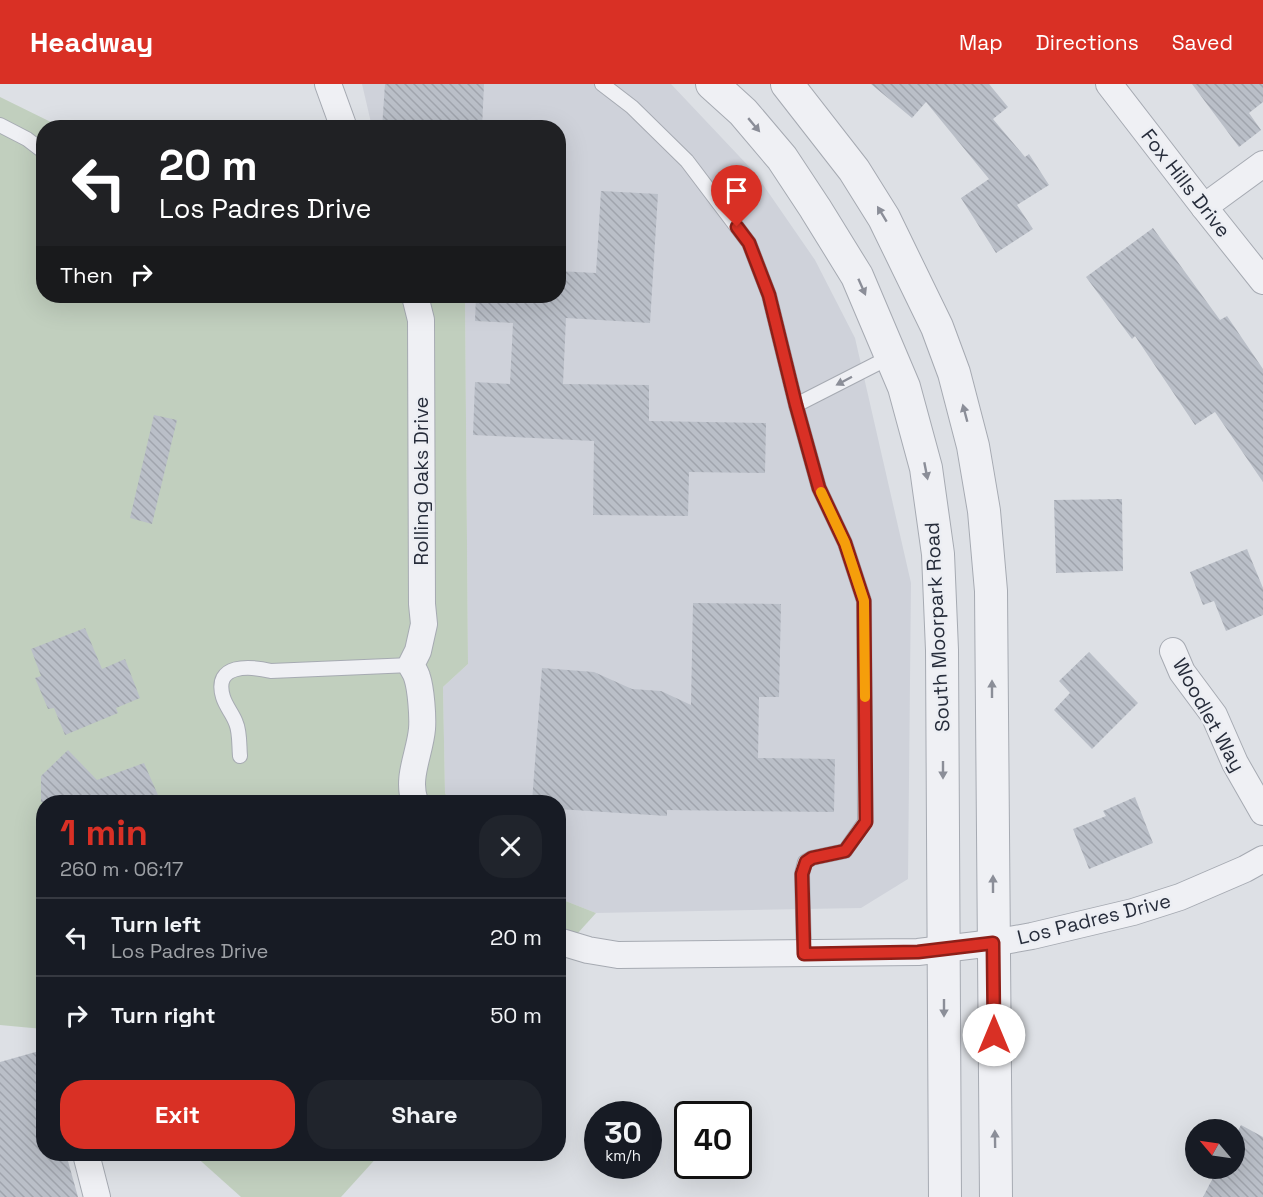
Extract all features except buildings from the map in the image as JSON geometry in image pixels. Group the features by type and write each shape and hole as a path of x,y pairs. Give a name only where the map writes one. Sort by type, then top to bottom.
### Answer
{"street":[{"path":"328,84 341,120"},
{"name":"South Moorpark Road","path":"712,84 742,112 782,158 857,276 904,387 926,468 938,554 942,650 945,1197"},
{"path":"787,84 854,170 884,218 937,327 954,373 973,446 984,511 991,591 996,1197"},
{"name":"Fox Hills Drive","path":"1109,84 1263,281"},
{"path":"1204,207 1263,164"},
{"name":"Rolling Oaks Drive","path":"411,665 418,651 424,624 421,320 417,303"},
{"name":"Woodlet Way","path":"1173,651 1182,672 1214,716 1235,763 1263,812"},
{"path":"411,665 417,677 422,729 412,774 413,795"},
{"name":"Los Padres Drive","path":"566,943 588,950 618,954 804,954 918,952 944,949 1032,936 1133,912 1180,897 1263,859"},
{"path":"88,1161 97,1197"}],"lane":[{"path":"602,84 632,107 687,161 749,243 769,295 819,488 845,543 864,601 866,822 845,851 812,858 806,862 802,874 804,954"},
{"path":"0,125 36,146"},
{"path":"796,405 892,356"},
{"path":"240,756 236,724 227,708 221,688 223,679 236,668 271,670 411,665"}],"shaded area":[{"path":"362,84 671,84 755,173 815,260 855,338 911,583 908,879 861,908 596,913 566,901 566,795 446,795 443,687 468,664 465,303 566,303 566,120 370,120"}],"green space":[{"path":"0,97 47,120 36,120 36,303 465,303 468,664 443,687 446,795 36,795 36,1028 0,1025"},
{"path":"566,901 596,913 566,946"},
{"path":"201,1161 374,1161 341,1197 241,1197"}],"slow traffic":[{"path":"821,492 845,543 864,601 865,697"}],"route":[{"path":"737,227 749,243 769,295 819,488 845,543 864,601 866,822 845,851 812,858 806,862 802,874 804,954 918,952 993,943 994,1035"}]}
